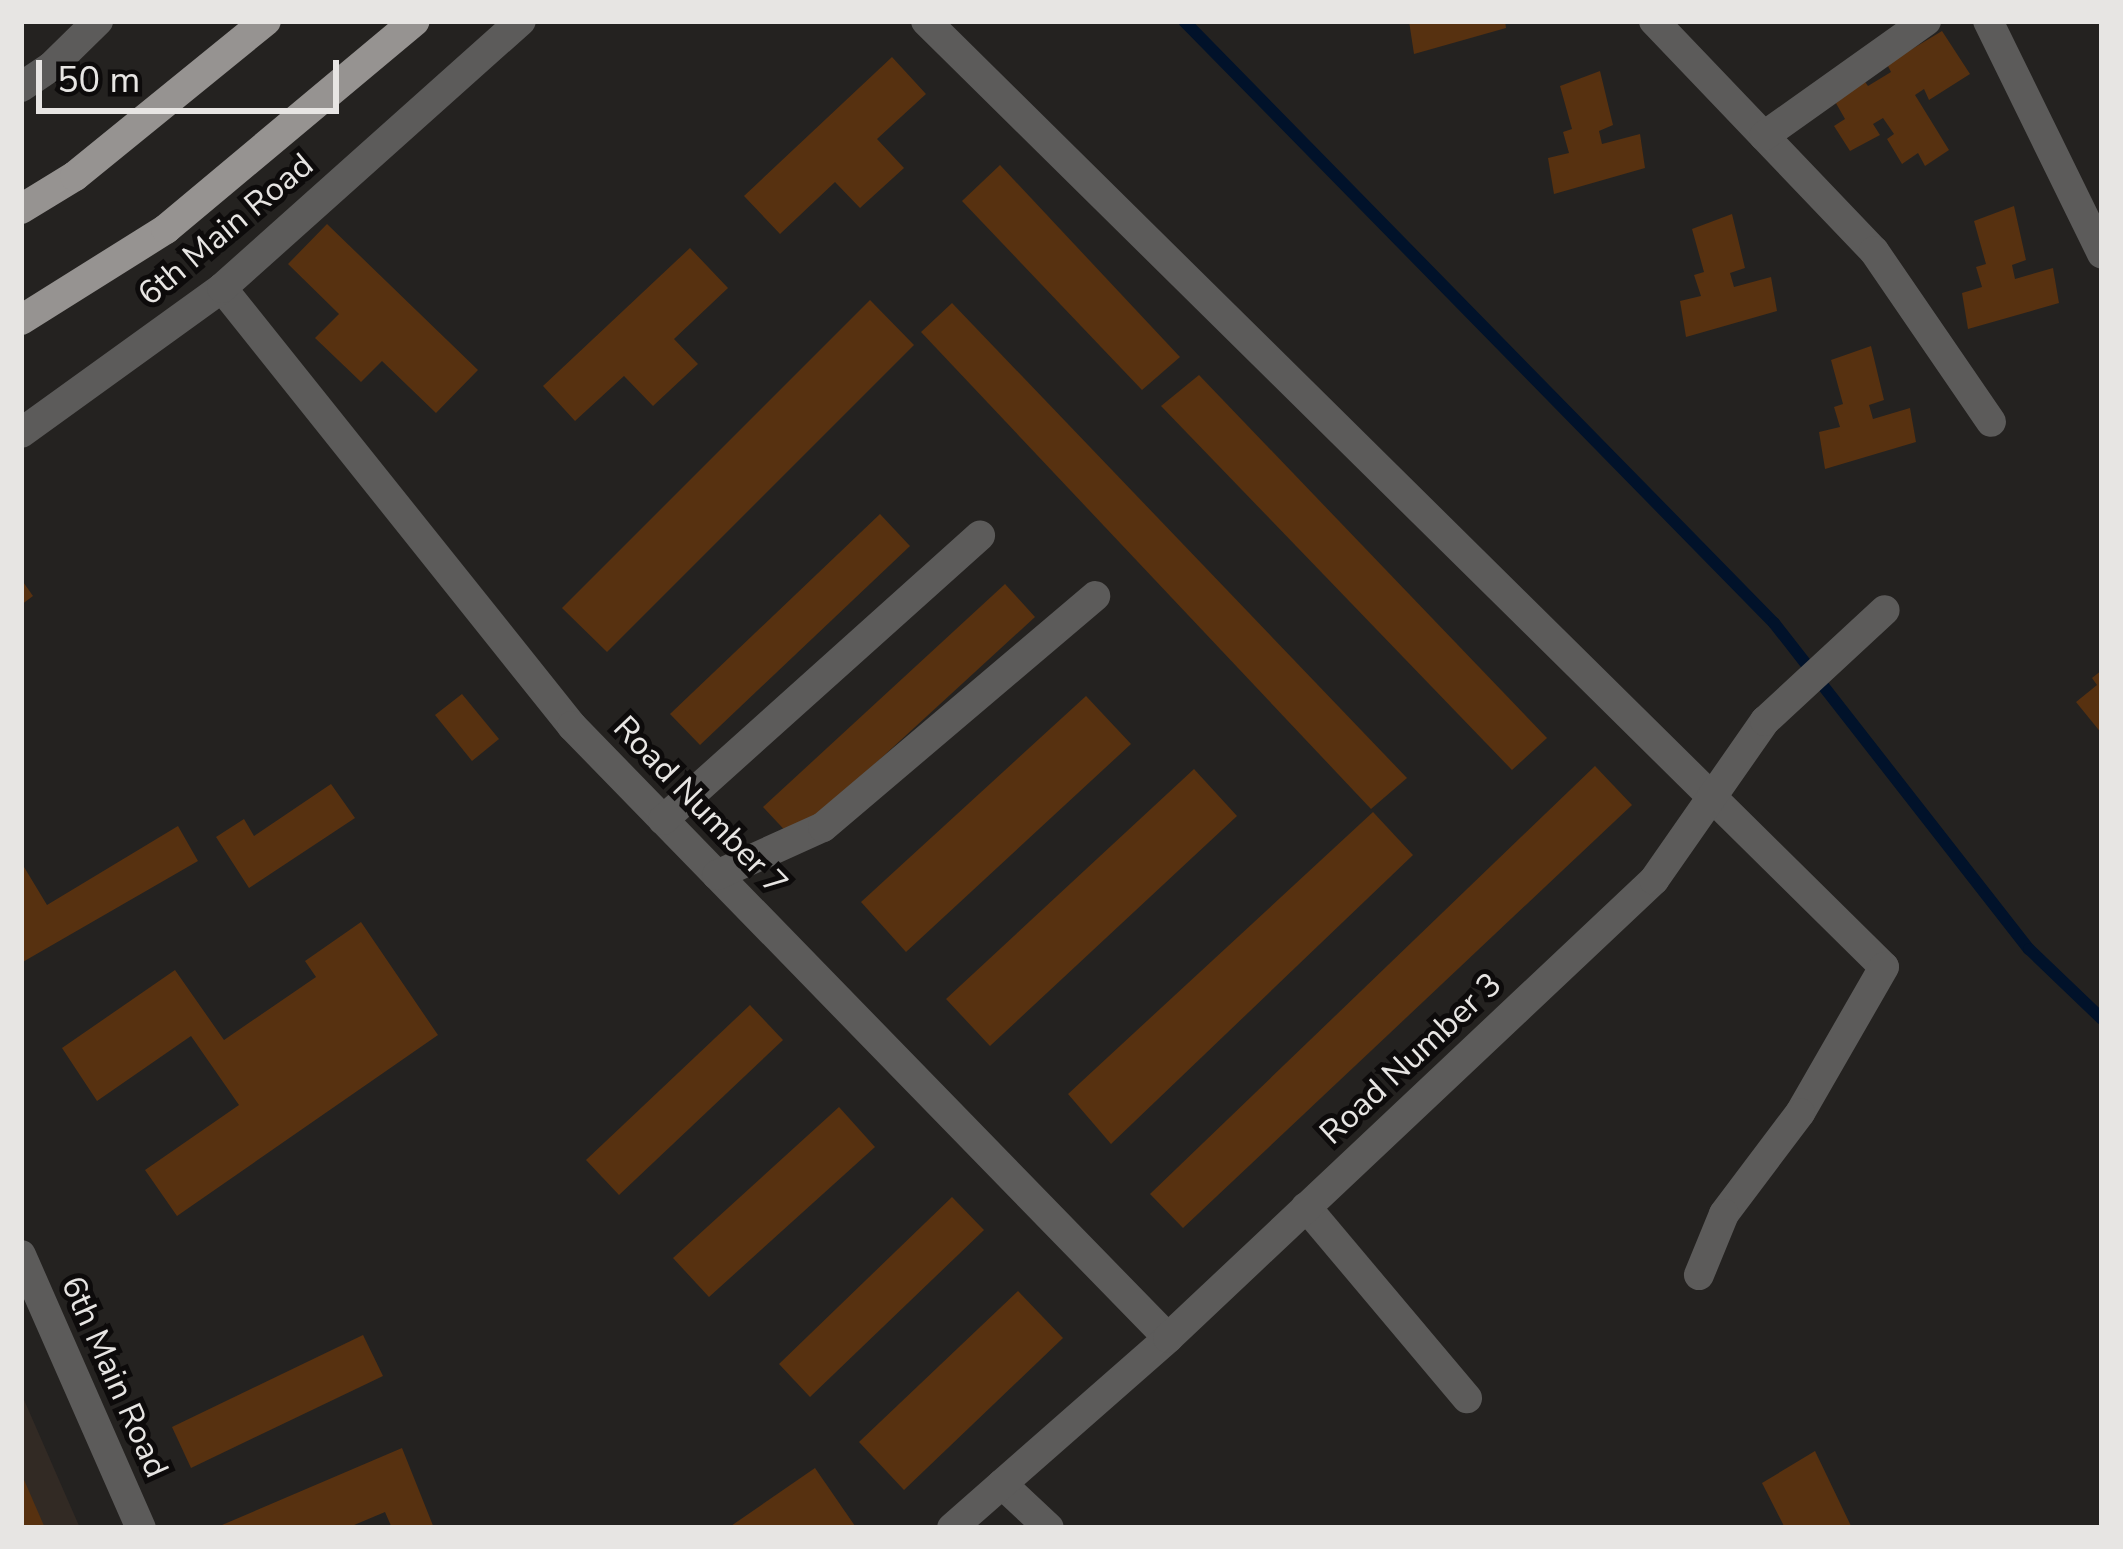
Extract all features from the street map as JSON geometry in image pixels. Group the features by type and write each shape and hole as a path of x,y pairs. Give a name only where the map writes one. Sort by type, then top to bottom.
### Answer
{"main road":[{"path":"21,209 75,176 266,21"},
{"path":"21,320 166,229 415,21"}],"street":[{"path":"21,87 51,68 98,21"},
{"name":"6th Main Road","path":"21,434 222,288 520,21"},
{"path":"926,21 1884,967 1800,1113 1717,1224 1699,1275"},
{"path":"1654,21 1874,251 1991,422"},
{"path":"1763,136 1927,21"},
{"path":"1988,21 2102,254"},
{"name":"Road Number 7","path":"222,288 572,726 1168,1338"},
{"path":"663,820 980,536"},
{"path":"717,875 823,827 1095,596"},
{"name":"Road Number 3","path":"952,1528 1168,1338 1654,880 1765,722 1885,610"},
{"path":"1306,1207 1467,1398"},
{"name":"6th Main Road","path":"21,1255 141,1528"},
{"path":"1001,1484 1049,1528"}],"shaded area":[{"path":"21,1393 80,1528 21,1528"}],"building":[{"path":"1409,21 1505,21 1506,28 1414,54"},
{"path":"1942,31 1970,74 1929,100 1924,89 1915,95 1949,150 1925,166 1918,153 1902,164 1887,139 1894,134 1883,118 1873,124 1880,135 1850,151 1834,126 1845,119 1833,98 1863,79 1868,86 1891,72 1887,64"},
{"path":"892,57 926,94 877,139 904,168 860,208 835,182 780,234 744,196"},
{"path":"1600,71 1613,125 1599,131 1602,144 1640,134 1645,168 1554,194 1548,158 1569,153 1563,132 1572,129 1560,86"},
{"path":"1000,165 1180,357 1142,390 962,201"},
{"path":"2014,206 2026,260 2012,265 2015,279 2053,268 2059,303 1968,329 1962,293 1982,287 1976,267 1986,264 1974,221"},
{"path":"1732,214 1745,268 1730,273 1734,287 1771,277 1777,311 1686,337 1680,301 1701,296 1694,275 1704,272 1692,229"},
{"path":"327,224 478,370 436,413 382,361 361,382 315,338 339,314 288,264"},
{"path":"690,248 728,288 674,339 698,364 653,406 624,376 575,421 543,386"},
{"path":"870,300 914,345 607,652 562,608"},
{"path":"952,303 1407,778 1371,809 921,332"},
{"path":"1871,346 1884,400 1869,405 1873,419 1910,408 1916,442 1825,469 1819,432 1840,427 1834,407 1843,404 1831,360"},
{"path":"1199,375 1547,738 1512,770 1161,406"},
{"path":"880,514 910,546 700,745 670,714"},
{"path":"21,579 33,596 21,605"},
{"path":"1005,584 1035,617 793,839 763,807"},
{"path":"2102,670 2102,734 2076,702 2097,685 2092,678"},
{"path":"462,694 499,739 472,761 435,715"},
{"path":"1086,696 1131,744 906,952 861,902"},
{"path":"1595,766 1632,805 1183,1228 1150,1194"},
{"path":"1194,769 1237,816 990,1046 946,999"},
{"path":"331,784 355,818 249,888 216,837 244,819 254,836"},
{"path":"1373,812 1413,855 1111,1144 1068,1094"},
{"path":"178,826 198,861 21,963 21,862 47,905"},
{"path":"361,922 438,1035 177,1216 145,1170 239,1105 191,1036 97,1101 62,1048 175,970 224,1040 316,977 305,961"},
{"path":"750,1005 783,1040 619,1195 586,1160"},
{"path":"839,1107 875,1147 709,1297 673,1258"},
{"path":"952,1197 984,1230 810,1397 779,1364"},
{"path":"1018,1291 1063,1338 904,1490 859,1442"},
{"path":"363,1335 383,1376 191,1468 172,1427"},
{"path":"402,1448 434,1528 392,1528 385,1512 347,1528 215,1528"},
{"path":"1815,1451 1852,1528 1785,1528 1762,1483"},
{"path":"815,1468 855,1526 728,1528"},
{"path":"21,1473 45,1528 21,1528"}],"waterway":[{"path":"1184,21 1774,623 2029,949 2102,1019"}]}
